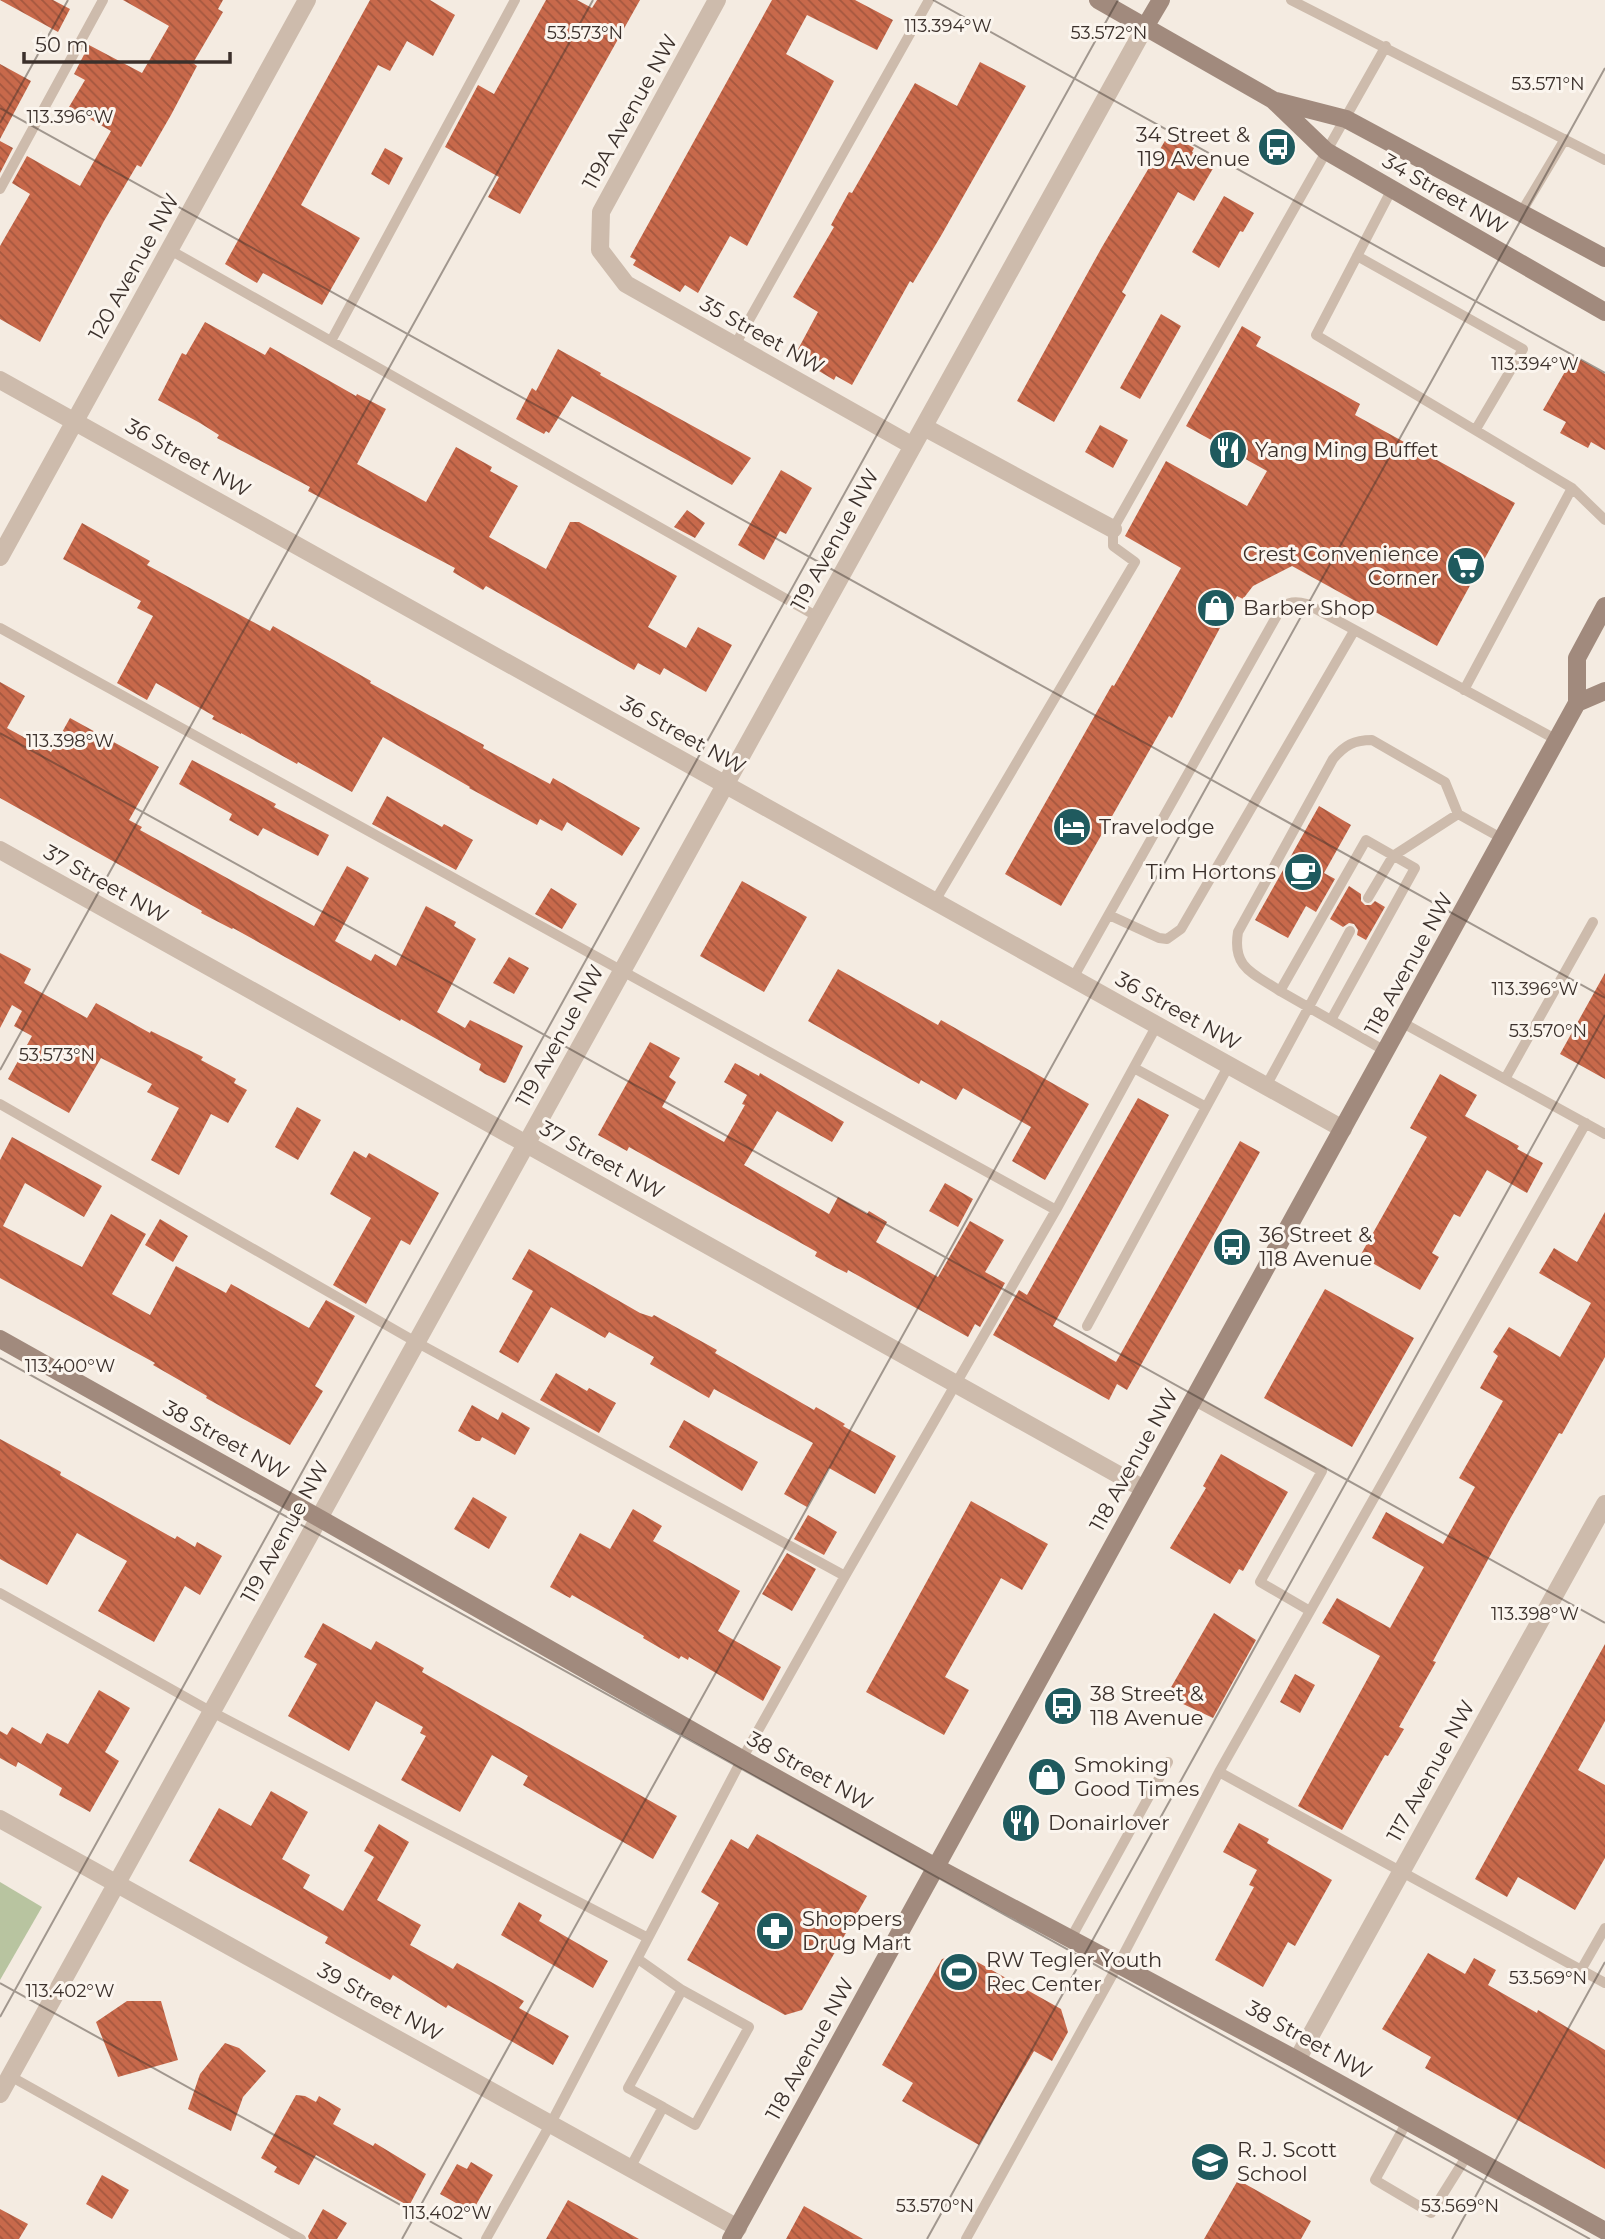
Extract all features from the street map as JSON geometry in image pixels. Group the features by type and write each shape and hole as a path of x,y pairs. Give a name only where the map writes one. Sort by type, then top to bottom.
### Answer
{"street":[{"name":"120 Avenue NW","path":"0,557 307,0"},
{"name":"119A Avenue NW","path":"600,250 601,212 717,0"},
{"name":"34 Street NW","path":"1098,0 1273,100 1326,151 1605,312"},
{"name":"119 Avenue NW","path":"0,2094 1161,0"},
{"name":"34 Street NW","path":"1273,100 1346,119 1522,211 1605,258"},
{"name":"35 Street NW","path":"600,250 626,284 913,446"},
{"name":"36 Street NW","path":"0,380 1343,1129"},
{"path":"924,427 1113,528"},
{"name":"118 Avenue NW","path":"735,2233 1577,703 1577,657 1605,606"},
{"path":"1577,703 1605,691"},
{"name":"37 Street NW","path":"0,850 1144,1489"},
{"name":"38 Street NW","path":"0,1339 936,1867 1408,2120 1605,2231"},
{"name":"117 Avenue NW","path":"1297,2060 1605,1504"},
{"name":"39 Street NW","path":"0,1819 551,2123 735,2233"}],"lane":[{"path":"0,188 103,0"},
{"path":"331,341 515,0"},
{"path":"735,345 929,0"},
{"path":"1291,0 1605,160"},
{"path":"934,901 1135,562 1113,546 1113,528 1386,47"},
{"path":"1522,211 1565,139"},
{"path":"1392,189 1316,335 1572,488 1605,520"},
{"path":"170,250 818,617"},
{"path":"1357,256 1523,349 1476,429"},
{"path":"1464,690 1572,488"},
{"path":"1073,978 1285,604 1307,604 1557,740"},
{"path":"0,628 1056,1210"},
{"path":"1109,915 1159,938 1167,939 1181,929 1354,631"},
{"path":"1387,1052 1245,968 1238,957 1238,932 1333,758 1345,745 1359,740 1373,740 1445,782 1458,814 1503,839"},
{"path":"1368,898 1393,856 1458,814"},
{"path":"1280,991 1366,840 1415,868 1332,1020"},
{"path":"1505,1079 1593,922"},
{"path":"1266,1086 1350,931"},
{"path":"1403,1023 1605,1134"},
{"path":"486,2239 551,2123 742,1759 1056,1210 1157,1025"},
{"path":"1087,1326 1229,1065"},
{"path":"1133,1068 1206,1107"},
{"path":"0,1104 416,1342 845,1576"},
{"path":"966,2239 1119,1963 1219,1772 1586,1123"},
{"path":"1193,1400 1322,1471 1260,1582 1310,1611"},
{"path":"0,1593 212,1712 648,1938"},
{"path":"1071,1938 1168,1762"},
{"path":"1219,1772 1605,1983"},
{"path":"1581,1970 1605,1928"},
{"path":"638,1959 682,1990 749,2027 695,2124 628,2088 682,1990"},
{"path":"10,2076 301,2239"},
{"path":"630,2168 663,2107"},
{"path":"1408,2120 1375,2180 1432,2213 1468,2154"}],"green space":[{"path":"0,1882 42,1907 0,1980"}],"building":[{"path":"0,0 53,0 70,9 58,32"},
{"path":"123,0 223,0 218,9 223,12 193,63 197,66 171,115 141,167 137,165 104,221 40,342 0,319 0,246 30,194 12,183 27,156 80,186 111,131 69,107 85,80 74,74 89,45 142,73 169,26"},
{"path":"370,0 430,0 455,15 433,56 407,41 390,71 378,65 301,205 360,238 322,305 263,273 257,283 225,264"},
{"path":"546,0 577,0 592,8 597,0 640,0 520,214 488,197 499,177 445,147 478,85 494,94"},
{"path":"772,0 855,0 893,20 877,50 807,15 786,54 834,81 747,246 730,236 698,293 685,285 680,292 633,265 636,260 630,257"},
{"path":"980,62 1026,86 913,283 910,281 852,385 836,376 834,380 796,353 818,312 793,297 834,227 831,225 849,192 852,193 915,83 957,106"},
{"path":"0,64 31,81 0,139"},
{"path":"1169,134 1194,148 1192,152 1215,165 1194,201 1178,192 1122,292 1126,295 1054,422 1017,401 1102,247"},
{"path":"0,141 13,148 0,173"},
{"path":"385,148 403,158 389,185 371,174"},
{"path":"1224,196 1254,213 1243,232 1240,231 1219,268 1192,252"},
{"path":"1161,314 1181,326 1140,399 1120,388"},
{"path":"205,322 265,355 270,347 356,396 357,394 386,409 357,464 426,502 456,447 492,467 490,471 518,486 489,537 546,569 570,522 579,522 677,576 648,627 686,648 698,627 732,645 706,692 664,668 660,675 638,663 634,670 486,586 483,590 453,572 455,568 308,491 310,487 217,438 219,435 158,400 182,353 186,355"},
{"path":"1242,326 1261,337 1256,346 1360,404 1355,415 1515,503 1437,646 1292,566 1253,586 1243,599 1237,596 1172,718 1169,716 1061,906 1005,874 1181,568 1125,536 1166,461 1247,506 1267,471 1186,426"},
{"path":"558,349 751,458 732,485 572,396 549,433 546,431 544,434 516,419 532,388 536,391"},
{"path":"1574,356 1605,374 1605,450 1591,442 1588,448 1560,433 1566,422 1543,410"},
{"path":"1100,425 1128,440 1113,468 1085,452"},
{"path":"781,470 812,488 786,534 780,531 764,560 738,545"},
{"path":"687,510 705,523 695,538 674,527"},
{"path":"82,523 150,561 147,565 270,631 273,626 484,745 483,748 550,784 553,778 640,828 622,856 567,822 562,831 540,819 537,825 383,737 352,792 212,719 214,716 156,683 147,700 117,683 153,616 137,608 141,601 63,559"},
{"path":"0,682 25,696 7,728 51,752 70,718 159,767 129,820 142,827 140,830 314,926 347,866 369,878 335,941 371,961 375,954 396,966 426,906 456,922 454,926 476,939 437,1012 465,1028 470,1020 523,1046 506,1082 485,1074 479,1070 481,1064 401,1019 400,1021 201,913 202,911 0,798"},
{"path":"192,760 329,835 318,856 263,828 258,836 229,820 232,814 179,784"},
{"path":"387,796 442,827 444,824 473,840 456,870 372,824"},
{"name":"Tim Hortons","path":"1319,806 1351,825 1324,873 1335,879 1316,912 1306,906 1288,938 1255,920"},
{"path":"742,881 807,917 764,992 700,956"},
{"path":"1349,886 1361,894 1361,901 1365,905 1371,905 1375,901 1385,907 1366,940 1357,935 1358,930 1354,924 1349,923 1343,927 1330,919"},
{"path":"551,888 577,904 562,929 535,914"},
{"path":"0,953 31,969 24,983 87,1018 96,1003 150,1033 151,1031 203,1057 201,1060 236,1079 234,1083 247,1090 228,1123 211,1114 179,1175 151,1160 179,1108 147,1092 152,1084 101,1058 69,1113 8,1079 32,1036 14,1026 22,1011 12,1005 0,1028"},
{"path":"509,957 529,968 514,994 493,983"},
{"path":"838,969 938,1025 941,1020 1089,1104 1045,1180 1012,1161 1031,1127 963,1088 956,1100 921,1080 919,1084 808,1021"},
{"path":"1605,973 1605,1079 1560,1054"},
{"path":"650,1042 680,1058 669,1077 676,1082 662,1107 724,1142 745,1105 742,1104 747,1095 724,1082 735,1063 759,1076 760,1073 844,1122 832,1142 777,1111 744,1165 829,1214 838,1197 867,1214 869,1211 887,1222 876,1242 938,1277 970,1221 1004,1240 985,1272 1005,1283 980,1327 975,1324 968,1337 848,1270 847,1273 815,1256 817,1252 629,1147 627,1151 598,1135"},
{"path":"1440,1074 1477,1095 1465,1116 1519,1146 1517,1149 1543,1163 1527,1193 1487,1170 1460,1217 1454,1214 1432,1253 1439,1257 1420,1290 1360,1256 1427,1137 1410,1128"},
{"path":"1138,1098 1169,1115 1053,1326 1116,1362 1240,1141 1260,1152 1127,1390 1117,1384 1109,1400 993,1335 1019,1290 1027,1295"},
{"path":"297,1107 321,1120 298,1160 275,1147"},
{"path":"12,1137 102,1186 84,1217 25,1183 3,1226 82,1267 111,1214 146,1234 112,1294 150,1315 176,1266 226,1293 231,1284 309,1328 326,1300 355,1316 315,1386 323,1391 290,1445 206,1398 207,1396 153,1365 155,1363 0,1278 0,1160"},
{"path":"354,1151 366,1158 369,1153 439,1193 410,1245 401,1240 366,1304 333,1285 371,1218 330,1194"},
{"path":"945,1183 973,1199 958,1227 929,1211"},
{"path":"1605,1212 1605,1357 1510,1519 1433,1661 1436,1662 1399,1727 1404,1729 1388,1756 1385,1755 1342,1830 1298,1806 1380,1656 1322,1623 1337,1598 1390,1628 1424,1567 1372,1538 1386,1512 1443,1544 1475,1487 1459,1478 1503,1401 1480,1388 1498,1356 1493,1352 1509,1327 1560,1357 1591,1303 1539,1273 1554,1248 1577,1262"},
{"path":"160,1219 188,1236 173,1262 145,1245"},
{"path":"529,1249 640,1313 652,1317 654,1315 717,1350 715,1353 814,1410 816,1407 896,1456 875,1494 829,1468 807,1507 784,1494 813,1443 714,1389 709,1398 650,1364 654,1357 609,1332 605,1338 551,1307 518,1363 499,1352 533,1291 512,1279"},
{"path":"1325,1289 1414,1338 1352,1447 1264,1398"},
{"path":"556,1373 587,1391 589,1388 616,1403 599,1433 540,1400"},
{"path":"472,1405 498,1420 502,1412 530,1428 515,1455 482,1437 480,1441 476,1441 458,1431"},
{"path":"684,1420 758,1462 742,1491 669,1447"},
{"path":"0,1439 175,1539 177,1536 195,1547 197,1542 222,1556 200,1595 185,1586 154,1642 98,1611 127,1561 77,1533 47,1585 0,1559"},
{"path":"1221,1454 1288,1492 1243,1571 1239,1569 1230,1584 1170,1548 1206,1488 1203,1486"},
{"path":"473,1497 507,1517 489,1549 454,1529"},
{"path":"971,1501 1048,1544 1022,1590 1001,1578 945,1677 969,1690 944,1735 866,1692"},
{"path":"633,1509 662,1526 653,1541 740,1591 718,1631 781,1667 763,1701 689,1657 688,1660 681,1656 679,1659 572,1595 570,1598 550,1587 580,1533 610,1549"},
{"path":"808,1515 837,1532 824,1555 794,1539"},
{"path":"787,1553 816,1569 792,1611 762,1594"},
{"path":"1214,1613 1256,1640 1213,1718 1166,1696"},
{"path":"323,1623 371,1650 376,1641 424,1668 422,1672 677,1816 653,1859 523,1785 528,1776 492,1755 460,1812 401,1780 426,1736 420,1733 423,1727 376,1701 349,1751 288,1716 317,1664 304,1657"},
{"path":"1605,1644 1605,1721 1578,1770 1605,1785 1605,1858 1575,1910 1518,1877 1507,1897 1475,1879"},
{"path":"1295,1674 1315,1685 1300,1713 1280,1702"},
{"path":"99,1690 130,1708 105,1752 119,1761 90,1812 59,1795 62,1788 18,1762 16,1767 0,1758 0,1731 7,1735 12,1727 41,1744 47,1733 68,1744"},
{"path":"271,1791 308,1812 282,1859 310,1875 303,1888 343,1911 374,1857 364,1851 379,1824 409,1842 377,1900 421,1925 410,1945 453,1969 457,1963 500,1987 524,2001 519,2008 569,2036 553,2065 448,2005 446,2008 393,1975 390,1980 325,1943 328,1937 189,1861 219,1808 251,1826"},
{"path":"1239,1823 1269,1839 1267,1843 1332,1880 1295,1946 1288,1942 1263,1987 1215,1960 1254,1887 1249,1885 1257,1870 1223,1852"},
{"name":"Shoppers Drug Mart","path":"757,1834 867,1896 802,2010 785,2015 687,1960 719,1903 701,1892 731,1839 748,1849"},
{"path":"519,1902 542,1915 539,1921 608,1961 593,1988 501,1935"},
{"path":"1428,1953 1465,1974 1474,1958 1496,1970 1488,1985 1537,2013 1538,2010 1605,2050 1605,2169 1425,2068 1431,2057 1382,2029"},
{"path":"963,1954 1061,2009 1068,2032 1052,2061 1034,2051 979,2145 902,2101 913,2083 882,2065 942,1959"},
{"path":"127,2001 161,2001 178,2060 118,2077 96,2022"},
{"path":"225,2043 239,2048 266,2071 243,2097 231,2131 188,2109 200,2074"},
{"path":"296,2095 316,2102 319,2096 341,2109 333,2124 373,2146 375,2143 426,2174 409,2206 316,2155 299,2185 274,2172 277,2167 261,2158"},
{"path":"471,2162 493,2175 472,2212 440,2194 457,2164 467,2169"},
{"path":"102,2175 129,2190 112,2219 86,2204"},
{"path":"1238,2180 1311,2221 1301,2239 1204,2239"},
{"path":"568,2200 639,2239 546,2239"},
{"path":"804,2206 863,2239 786,2239"},
{"path":"0,2209 28,2224 19,2239 0,2239"},
{"path":"323,2209 347,2223 337,2239 309,2239 308,2236"}],"place":[{"name":"34 Street & 119 Avenue","path":"1277,147"},
{"name":"Yang Ming Buffet","path":"1228,450"},
{"name":"Crest Convenience Corner","path":"1466,566"},
{"name":"Barber Shop","path":"1216,608"},
{"name":"Travelodge","path":"1072,827"},
{"name":"Tim Hortons","path":"1303,872"},
{"name":"36 Street & 118 Avenue","path":"1232,1247"},
{"name":"38 Street & 118 Avenue","path":"1063,1706"},
{"name":"Smoking Good Times","path":"1047,1777"},
{"name":"Donairlover","path":"1021,1823"},
{"name":"Shoppers Drug Mart","path":"775,1931"},
{"name":"RW Tegler Youth Rec Center","path":"959,1972"},
{"name":"R. J. Scott School","path":"1210,2162"}]}
